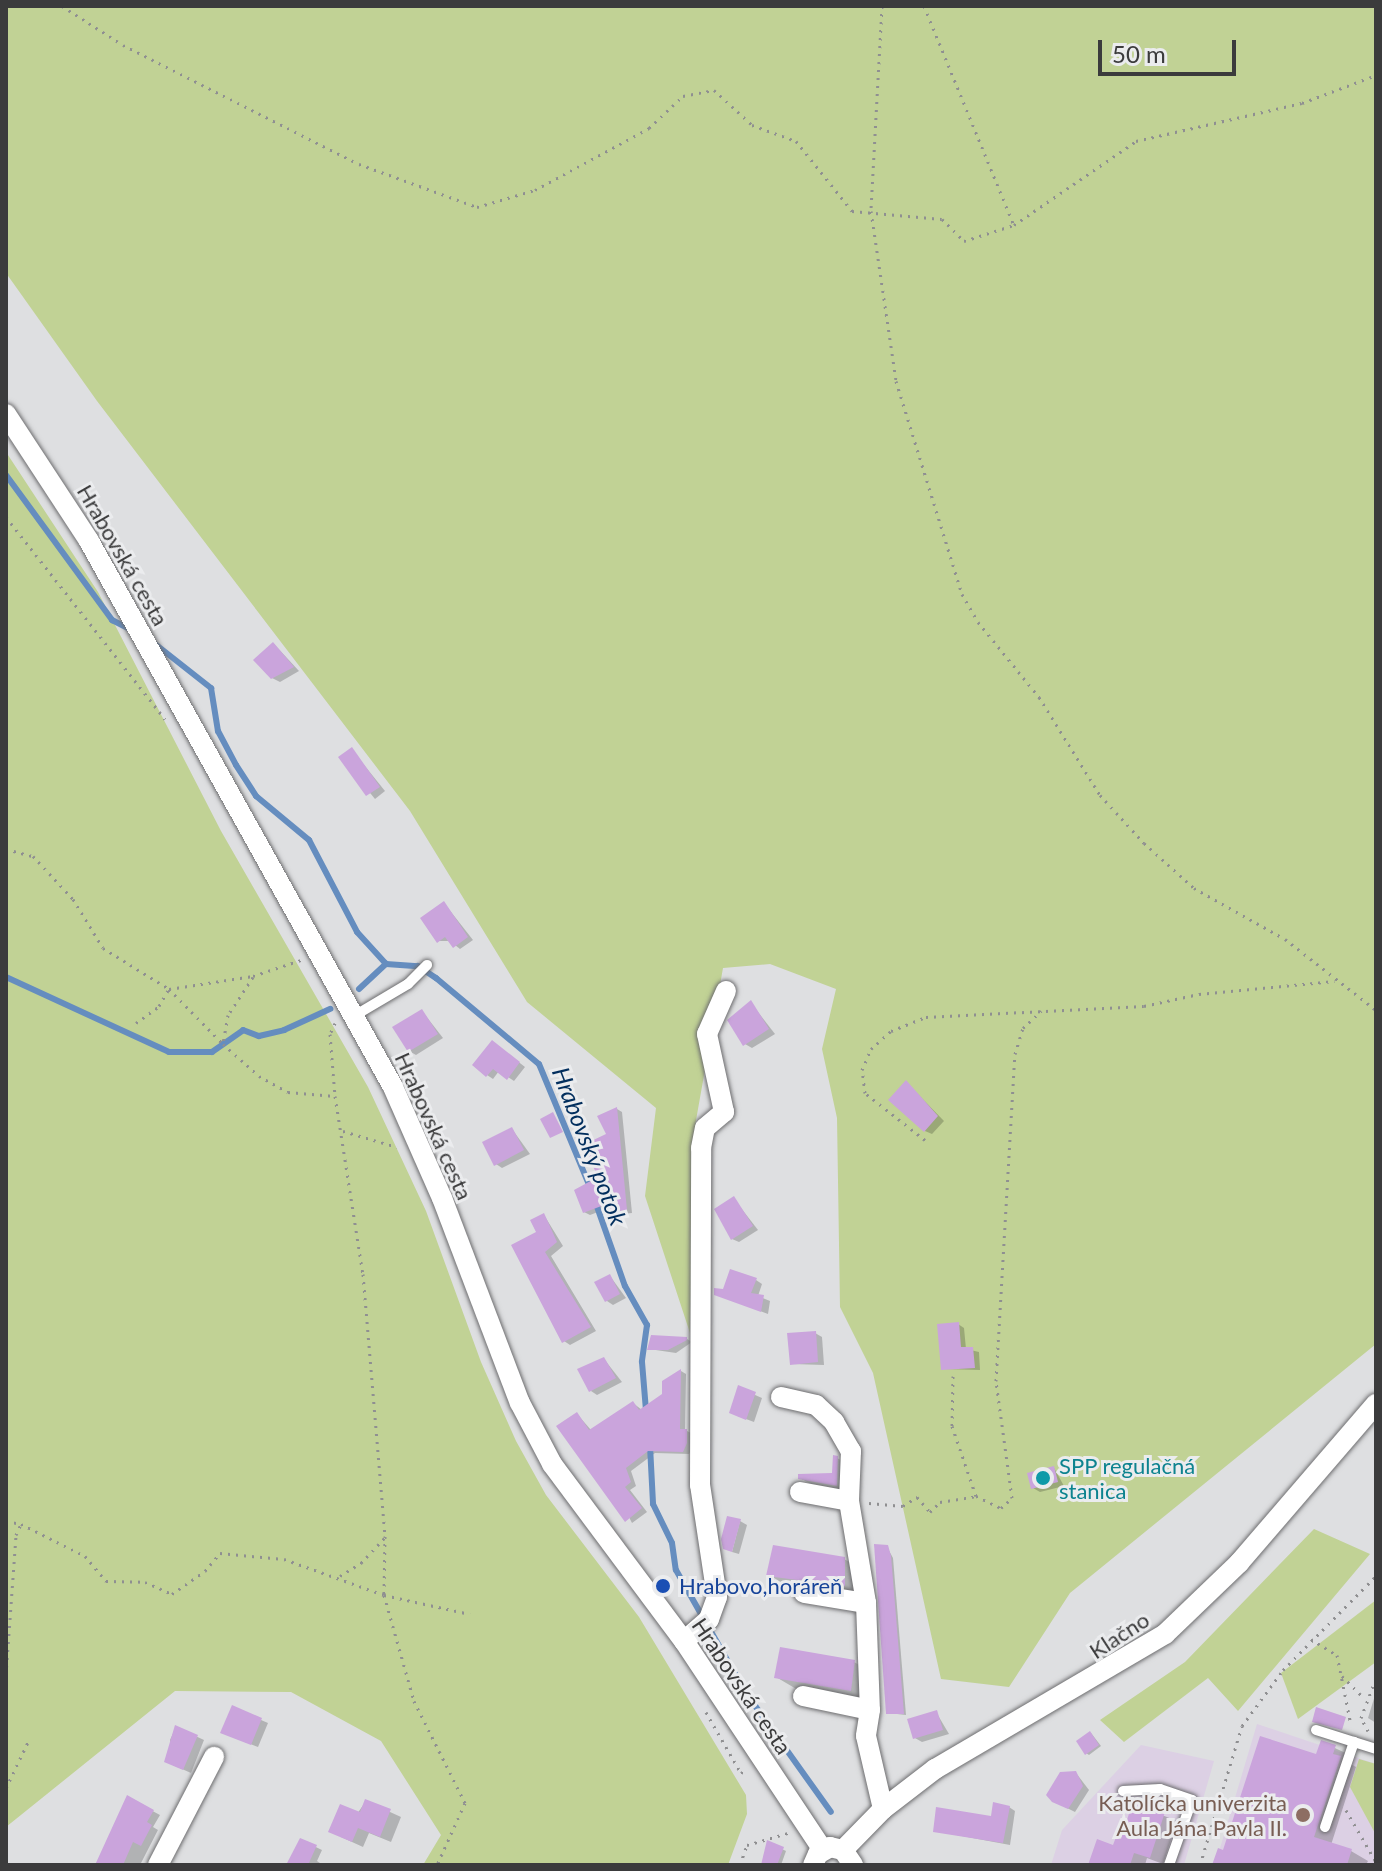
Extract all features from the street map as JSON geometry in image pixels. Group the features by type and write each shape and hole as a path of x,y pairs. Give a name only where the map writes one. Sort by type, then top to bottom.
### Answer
{"street":[{"name":"Hrabovská cesta","path":"6,414 152,652 346,1016 423,1153 520,1403 547,1454 697,1630 833,1857"},
{"path":"697,1630 717,1597 700,1485 701,1148 705,1128 724,1112 707,1034 726,991"},
{"path":"781,1397 816,1405 834,1422 851,1451 849,1501 866,1603 870,1710 866,1736 883,1809"},
{"name":"Klačno","path":"833,1857 883,1809 935,1769 1165,1634 1239,1563 1376,1404"},
{"path":"800,1492 849,1501"},
{"path":"804,1593 866,1603"},
{"name":"Hrabovská cesta","path":"803,1696 870,1710"},
{"path":"158,1865 214,1757"}],"lane":[{"path":"346,1016 423,969"},
{"path":"1316,1730 1350,1741 1375,1744"},
{"path":"1325,1827 1350,1741"},
{"path":"1123,1791 1160,1789 1192,1800 1169,1865"}],"path":[{"path":"62,6 123,45 359,164 477,207 535,190 649,128 683,96 714,90 752,125 796,141 852,211 942,219 964,241 1014,225 1136,141 1302,103 1376,75"},
{"path":"882,6 871,211 896,381 962,594 978,622 1039,697 1100,795 1144,843 1194,888 1285,939 1334,981 1376,1010"},
{"path":"924,6 1014,225"},
{"path":"6,517 154,712 172,724"},
{"path":"6,849 33,856 73,899 103,948 169,989 259,1076 288,1092 335,1096"},
{"path":"169,989 253,976 305,959"},
{"path":"223,1044 228,1015 253,976"},
{"path":"925,1140 865,1093 862,1070 871,1049 891,1031 926,1017 1144,1006 1199,994 1334,981"},
{"path":"136,1023 159,1006 169,989"},
{"path":"849,1501 903,1506 917,1497 930,1512 940,1502 976,1496 1001,1508 1012,1498 996,1381 997,1318 1015,1054 1023,1028 1041,1011"},
{"path":"346,1016 330,1034 335,1096 343,1131 363,1274 385,1536 384,1595 414,1701 465,1803 437,1865"},
{"path":"343,1131 405,1150"},
{"path":"953,1376 952,1426 976,1496"},
{"path":"6,1521 21,1524 85,1556 106,1581 145,1582 172,1594 205,1571 220,1553 284,1559 340,1576 384,1595 470,1614"},
{"path":"6,1675 16,1535 21,1524"},
{"path":"340,1576 361,1563 385,1536"},
{"path":"1200,1865 1242,1726 1311,1639 1376,1576"},
{"path":"1311,1639 1337,1655 1353,1716 1350,1741"},
{"path":"1342,1676 1366,1699"},
{"path":"1375,1744 1362,1723 1366,1699 1376,1678"},
{"path":"6,1788 30,1738"},
{"path":"1332,1805 1348,1811 1376,1862"},
{"path":"740,1865 747,1845 796,1831"}],"shaded area":[{"name":"Katolícka univerzita Aula Jána Pavla II.","path":"1257,1724 1376,1764 1376,1865 1215,1865"},
{"path":"1141,1745 1214,1761 1184,1865 1051,1865 1062,1830"}],"green space":[{"path":"6,6 1376,6 1376,1344 1070,1593 1009,1687 941,1679 873,1373 840,1307 837,1118 822,1049 836,989 770,964 723,968 695,1126 690,1333 645,1196 656,1108 527,1002 410,811 97,401 6,273"},
{"path":"6,452 98,592 221,831 368,1087 426,1211 481,1362 516,1441 546,1495 639,1617 746,1795 747,1814 728,1865 423,1865 441,1835 381,1741 291,1692 175,1691 6,1827"},
{"path":"1314,1529 1370,1554 1238,1711 1208,1678 1124,1742 1100,1720 1185,1662"},
{"path":"1376,1600 1376,1662 1298,1719 1281,1673"},
{"path":"1359,1759 1376,1764 1376,1835 1350,1787"}],"building":[{"path":"273,642 294,667 271,679 253,660"},
{"path":"352,747 380,787 366,796 338,757"},
{"path":"444,901 468,937 453,948 445,937 437,943 420,918"},
{"path":"751,1000 769,1029 743,1046 727,1020"},
{"path":"422,1009 438,1034 408,1052 392,1027"},
{"path":"492,1040 520,1062 507,1080 493,1069 486,1077 472,1065"},
{"path":"906,1080 938,1116 924,1132 888,1100"},
{"path":"617,1107 627,1210 605,1213 604,1205 583,1213 574,1190 598,1177 583,1145 606,1134 597,1116"},
{"path":"553,1112 563,1132 550,1138 540,1119"},
{"path":"512,1127 524,1150 494,1166 482,1142"},
{"path":"734,1196 753,1226 731,1240 714,1209"},
{"path":"544,1213 557,1242 545,1252 591,1327 562,1343 511,1245 536,1232 530,1220"},
{"path":"730,1269 757,1278 751,1293 764,1295 761,1312 714,1295 714,1288 723,1289"},
{"path":"610,1274 620,1294 605,1302 594,1282"},
{"path":"959,1322 961,1347 973,1347 975,1368 941,1370 937,1324"},
{"path":"816,1331 818,1362 790,1365 787,1333"},
{"path":"651,1335 687,1337 687,1340 668,1350 647,1350"},
{"path":"604,1357 616,1378 589,1392 577,1369"},
{"path":"681,1369 680,1429 687,1429 687,1443 683,1452 648,1451 626,1468 631,1482 625,1487 642,1508 625,1522 556,1426 577,1412 589,1430 633,1401 639,1410 662,1394 662,1381"},
{"path":"738,1385 756,1392 746,1420 729,1413"},
{"path":"833,1455 838,1456 837,1486 798,1479 798,1474 832,1473"},
{"name":"SPP regulačná stanica","path":"1054,1466 1058,1482 1031,1489 1027,1473"},
{"path":"727,1516 741,1519 732,1552 723,1549 721,1539"},
{"path":"874,1544 888,1545 891,1556 904,1714 886,1714"},
{"path":"773,1545 845,1557 845,1586 766,1576"},
{"path":"780,1647 855,1660 851,1691 774,1678"},
{"path":"232,1705 262,1718 251,1745 220,1733"},
{"path":"1316,1707 1346,1717 1342,1730 1312,1722"},
{"path":"937,1710 943,1730 913,1739 907,1719"},
{"path":"175,1725 198,1735 183,1770 164,1762"},
{"path":"1090,1731 1099,1745 1085,1755 1076,1741"},
{"name":"Katolícka univerzita Aula Jána Pavla II.","path":"1260,1736 1316,1754 1321,1740 1336,1745 1333,1754 1341,1756 1314,1837 1352,1849 1347,1865 1212,1865 1218,1848 1223,1850"},
{"path":"1076,1771 1083,1786 1068,1809 1052,1802 1046,1795 1060,1772"},
{"path":"127,1795 154,1810 147,1822 152,1825 141,1846 133,1842 123,1865 95,1865"},
{"path":"365,1799 391,1809 380,1837 358,1828 352,1842 328,1832 340,1804 360,1812"},
{"path":"1133,1801 1165,1812 1150,1858 1134,1853 1130,1865 1088,1865 1097,1839 1113,1845 1116,1837 1121,1839"},
{"path":"993,1802 1010,1806 1003,1843 933,1832 936,1807 991,1816"},
{"path":"300,1838 317,1845 308,1865 286,1865"},
{"path":"767,1840 784,1847 777,1865 761,1865"}],"waterway":[{"name":"Hrabovský potok","path":"6,475 112,620 130,629"},
{"name":"Hrabovský potok","path":"150,640 211,688 218,731 236,765 256,796 309,840 357,932 386,964 418,966 539,1064 590,1187"},
{"path":"359,989 386,964"},
{"path":"6,977 169,1052 212,1052 243,1030 259,1036 284,1030 330,1009"},
{"name":"Hrabovský potok","path":"595,1201 625,1286 647,1325 642,1362 646,1411"},
{"name":"Hrabovský potok","path":"650,1446 653,1504 672,1543 676,1570 746,1693 831,1812"}],"place":[{"name":"SPP regulačná stanica","path":"1043,1478"},
{"name":"Hrabovo,horáreň","path":"663,1586"},
{"name":"Katolícka univerzita Aula Jána Pavla II.","path":"1303,1815"}]}
